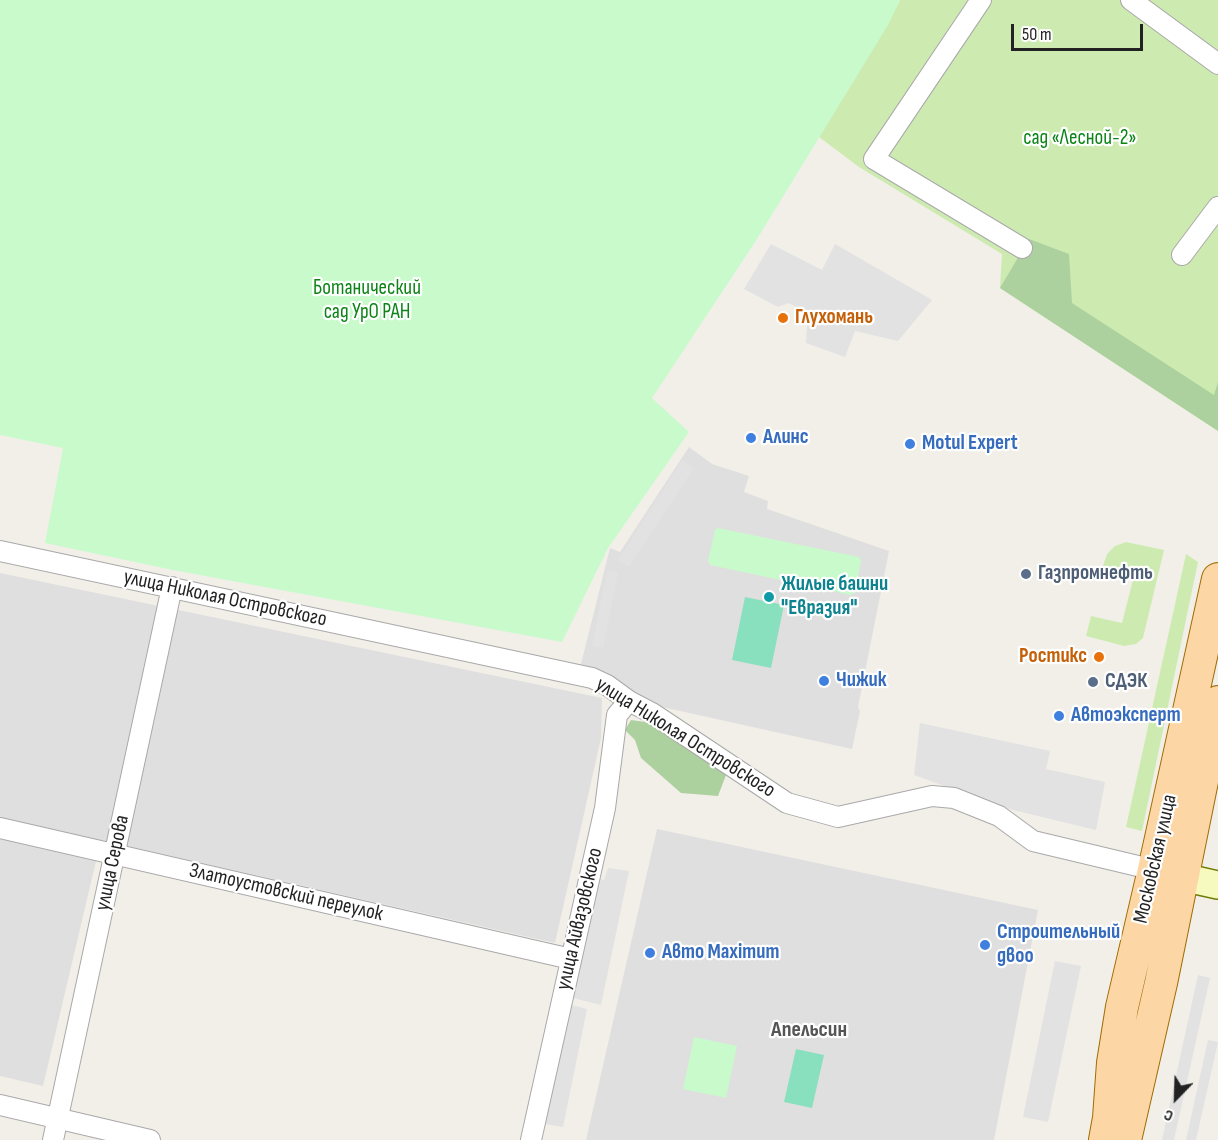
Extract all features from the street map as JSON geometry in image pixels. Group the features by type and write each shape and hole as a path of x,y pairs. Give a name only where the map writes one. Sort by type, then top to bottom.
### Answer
{"main road":[{"name":"Московская улица","path":"1125,1140 1218,579"},
{"name":"Московская улица","path":"1105,1140 1113,1063 1122,1007 1168,873 1218,702"}],"street":[{"path":"981,0 874,159 1022,248"},
{"path":"1131,0 1218,64"},
{"path":"1182,255 1218,207"},
{"name":"улица Николая Островского","path":"0,551 592,678 652,713 787,803 838,817 932,796 954,798 999,816 1033,841 1168,873"},
{"name":"улица Серова","path":"53,1140 172,587"},
{"name":"улица Айвазовского","path":"531,1140 605,808 617,715 629,701"},
{"name":"Златоустовский переулок","path":"0,828 571,959"},
{"path":"1168,873 1218,885"},
{"path":"0,1105 150,1140"}],"shaded area":[{"path":"771,244 822,270 835,244 932,300 898,341 855,331 845,357 806,343 808,314 789,303 778,307 744,289"},
{"path":"689,447 712,464 749,476 744,492 768,501 767,509 889,551 858,707 860,711 852,749 644,703 580,668 610,548 620,552"},
{"path":"682,460 694,468 629,567 618,560"},
{"path":"607,570 618,572 603,648 592,646"},
{"path":"0,573 602,698 601,738 555,943 101,840 43,1086 0,1076"},
{"path":"920,723 1050,751 1046,769 1105,782 1096,830 1009,809 914,775"},
{"path":"657,829 1038,910 994,1140 586,1140"},
{"path":"608,868 629,871 601,1005 565,996 590,876 604,880"},
{"path":"1055,961 1081,966 1048,1122 1023,1117"},
{"path":"1198,975 1210,978 1174,1140 1162,1140"},
{"path":"563,1003 587,1009 563,1127 539,1123"},
{"path":"1208,1040 1218,1042 1196,1140 1186,1140"}],"green space":[{"name":"Ботанический сад УрО РАН","path":"0,0 900,0 888,25 757,239 652,398 689,432 608,548 562,642 173,570 45,543 63,448 0,435"},
{"name":"сад «Лесной-2»","path":"900,0 1218,0 1218,431 1000,288 1002,254 859,167 819,137"},
{"path":"1029,239 1069,254 1072,303 1214,395 1218,382 1218,431 1000,288"},
{"path":"718,528 859,557 861,561 855,592 851,595 710,565 708,561 715,530"},
{"path":"1126,542 1164,550 1143,638 1136,644 1124,646 1086,636 1091,616 1122,623 1134,576 1102,569 1107,554 1115,546"},
{"path":"1186,554 1198,562 1142,831 1126,827"},
{"path":"745,597 784,605 771,668 732,660"},
{"path":"631,720 652,723 726,775 718,796 681,793 641,758 635,740 625,730"},
{"path":"694,1037 737,1046 726,1098 683,1089"},
{"path":"796,1049 824,1055 812,1108 784,1102"}],"place":[{"name":"Глухомань","path":"783,318"},
{"name":"Алинс","path":"751,438"},
{"name":"Motul Expert","path":"910,444"},
{"name":"Газпромнефть","path":"1026,574"},
{"name":"Жилые башни \"Евразия\"","path":"769,597"},
{"name":"Ростикс","path":"1099,657"},
{"name":"Чижик","path":"824,681"},
{"name":"СДЭК","path":"1093,682"},
{"name":"Автоэксперт","path":"1059,716"},
{"name":"Строительный двоо","path":"985,945"},
{"name":"Авто Maximum","path":"650,953"}],"district":[{"name":"Апельсин","path":"809,1030"}]}
